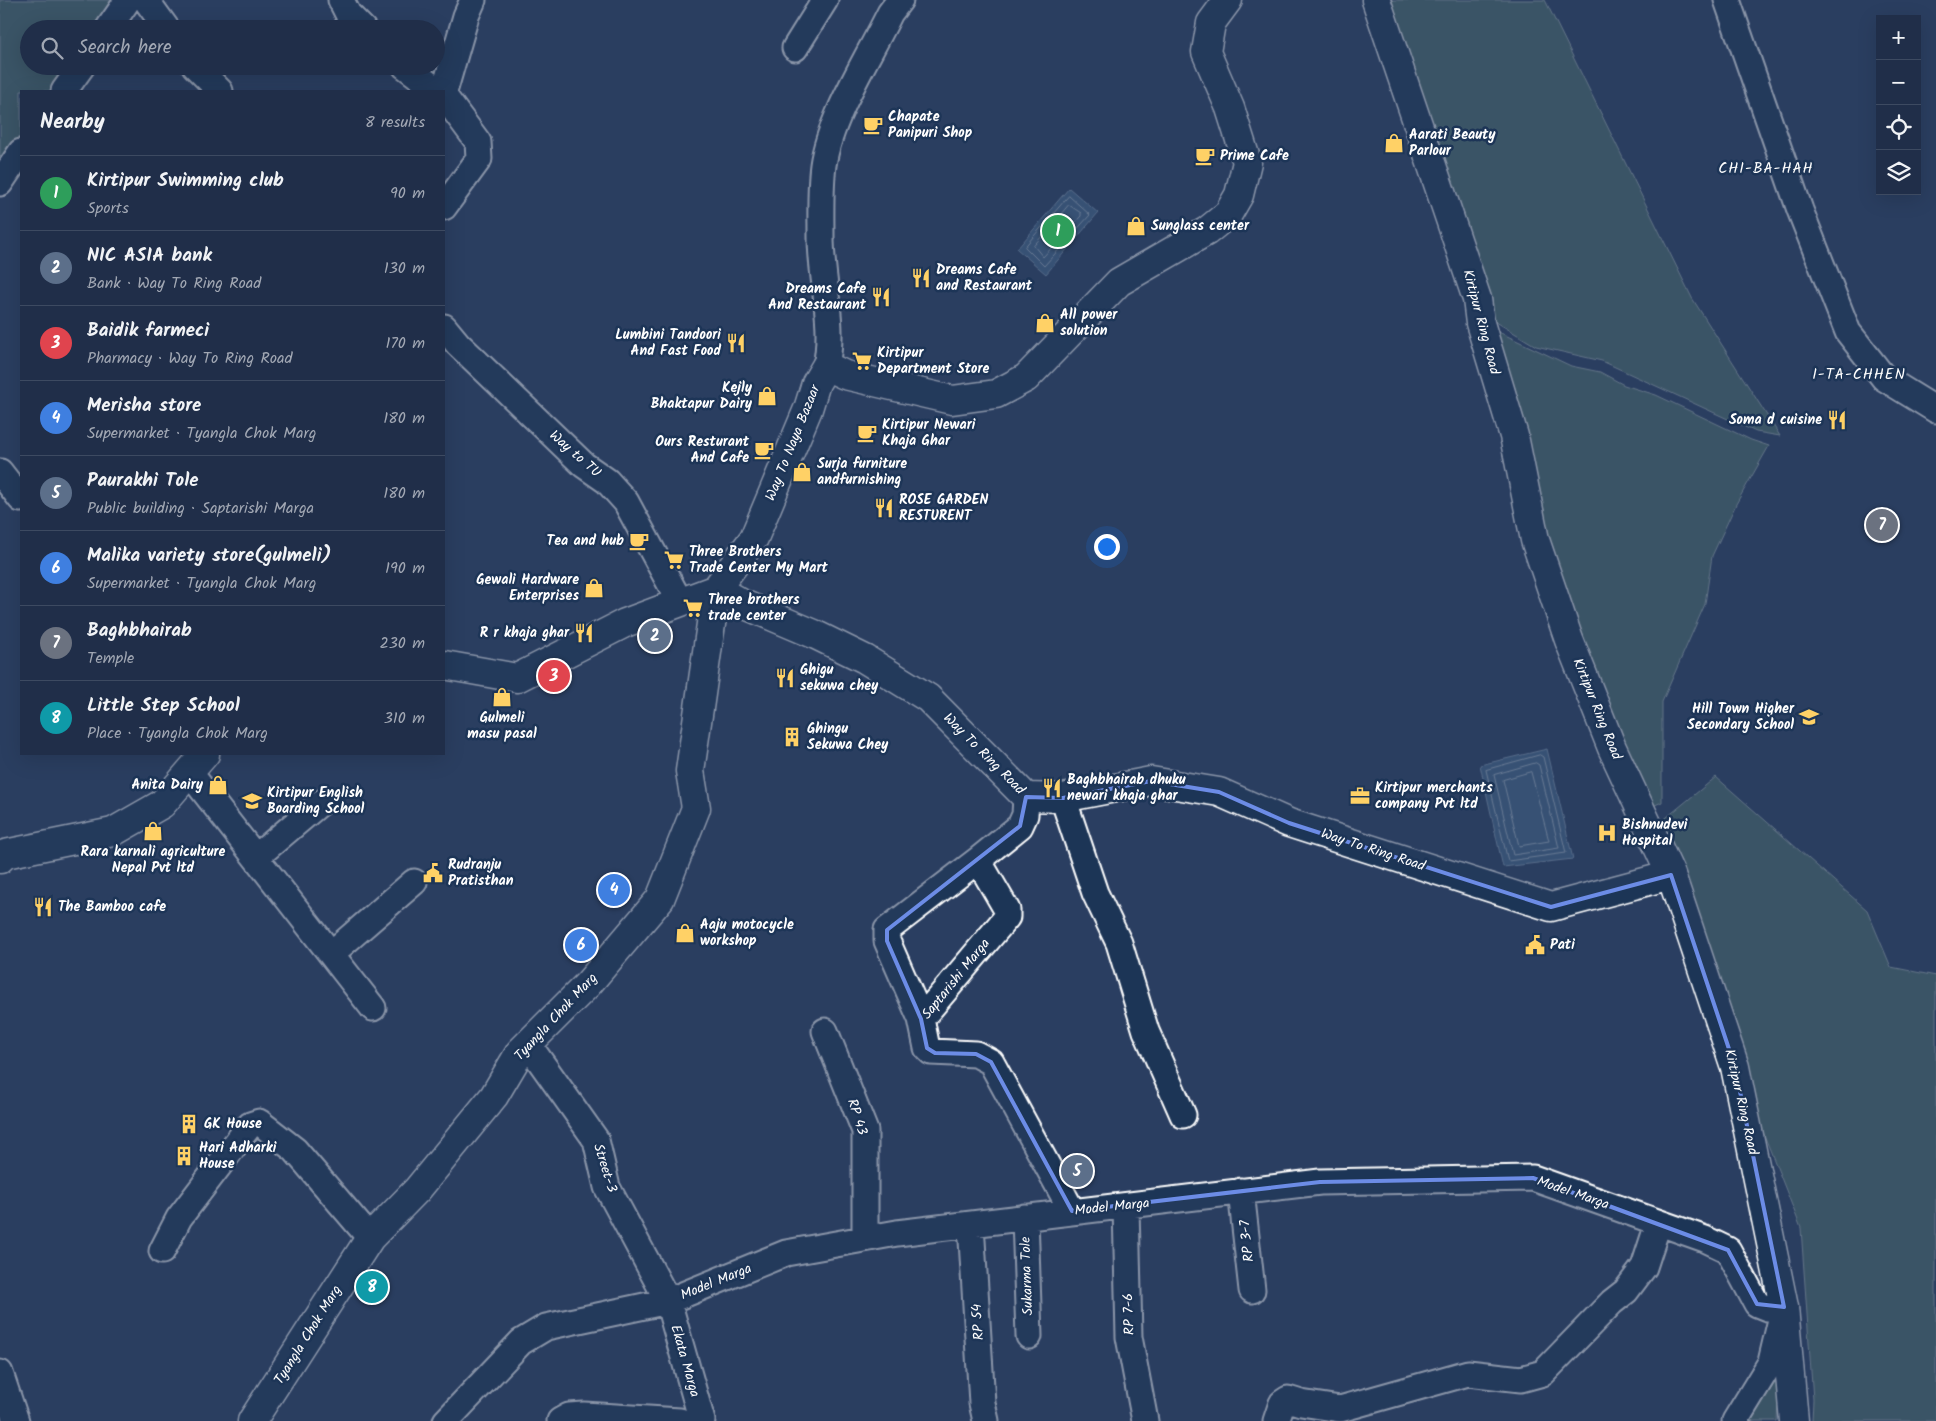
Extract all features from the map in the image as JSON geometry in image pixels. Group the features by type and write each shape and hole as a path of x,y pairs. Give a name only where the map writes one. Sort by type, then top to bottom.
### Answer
{"street":[{"path":"114,20 128,0"},
{"path":"146,0 160,20"},
{"path":"341,0 348,14 354,20"},
{"path":"445,90 466,16 473,0"},
{"path":"794,48 825,0"},
{"path":"900,0 890,13 839,115 829,140 823,166 821,239 830,323 826,366 845,375 952,400 996,394 1026,378 1119,282 1207,231 1228,214 1239,195 1247,162 1230,108 1206,52 1211,23 1228,0"},
{"name":"Kirtipur Ring Road","path":"1376,0 1477,299 1480,324 1514,436 1535,540 1569,640 1612,748 1672,876 1735,1067 1784,1307 1794,1421"},
{"path":"1727,0 1800,210 1848,332 1884,378 1936,410"},
{"path":"65,90 76,75"},
{"path":"204,75 219,90"},
{"path":"417,75 437,90"},
{"path":"445,95 478,142 479,159 445,206"},
{"path":"0,183 20,153"},
{"name":"Way to TU","path":"445,328 472,358 584,465 607,481 626,502 680,602"},
{"name":"Way To Naya Bazaar","path":"716,589 754,538 808,409 816,384 826,366"},
{"path":"0,472 20,498"},
{"path":"445,665 517,678 625,622 716,589"},
{"name":"Way To Ring Road","path":"716,589 743,604 814,634 865,659 928,698 1026,797 1063,798 1151,781 1219,792 1289,823 1551,907 1672,876"},
{"name":"Tyangla Chok Marg","path":"252,1421 370,1238 416,1190 494,1096 520,1052 588,984 660,899 696,808 690,771 716,589"},
{"path":"0,859 5,854 113,832 162,804 197,763 256,857 373,1008"},
{"path":"921,1019 887,941 888,930 1020,826 1025,815 1026,797"},
{"path":"1063,798 1095,893 1120,943 1146,1030 1183,1115"},
{"path":"256,857 320,803"},
{"name":"Saptarishi Marga","path":"978,860 1007,910 1007,917 921,1019 926,1048 931,1052 976,1054 991,1062 1072,1211"},
{"path":"331,954 414,882"},
{"name":"RP 43","path":"825,1031 865,1131 865,1238"},
{"name":"Street-3","path":"528,1044 596,1140 608,1186 668,1301"},
{"path":"162,1251 179,1218 250,1125 259,1122 295,1150 370,1238"},
{"name":"Model Marga","path":"446,1421 521,1342 546,1327 668,1301 786,1253 865,1238 1072,1211 1320,1182 1533,1178 1704,1239 1728,1250 1757,1304 1766,1308 1784,1307"},
{"name":"RP 3-7","path":"1241,1191 1252,1290"},
{"name":"RP 7-6","path":"1126,1206 1130,1336 1144,1421"},
{"name":"Sukarma Tole","path":"1025,1217 1029,1336"},
{"name":"RP 54","path":"971,1224 982,1403 986,1421"},
{"path":"1276,1421 1282,1403 1288,1399 1340,1409 1468,1374 1521,1378 1543,1373 1612,1302 1626,1291 1644,1267 1658,1224"},
{"name":"Ekata Marga","path":"668,1301 702,1421"},
{"path":"1735,1421 1771,1362 1784,1307"},
{"path":"0,1373 16,1421"},
{"path":"560,1421 569,1416 584,1415 680,1421"}],"highlighted area":[{"path":"1151,781 1219,792 1289,823 1551,907 1671,875 1735,1067 1784,1307 1757,1304 1728,1250 1533,1178 1320,1182 1072,1211 991,1062 976,1054 935,1053 927,1048 921,1019 887,941 887,930 1020,826 1026,797 1063,798"}],"green space":[{"path":"0,0 118,0 104,20 20,20 20,75 63,75 52,90 20,90 20,135 0,163"},
{"path":"1365,0 1545,0 1692,298 1780,436 1756,432 1602,361 1536,346 1486,316"},
{"path":"1488,327 1571,366 1600,372 1624,385 1656,395 1751,440 1769,446 1736,504 1712,556 1705,604 1662,702 1662,802 1639,812 1604,746"},
{"path":"1716,777 1867,910 1891,967 1936,976 1936,1421 1812,1421 1813,1400 1801,1228 1645,835"},
{"path":"1779,1376 1777,1421 1752,1421 1753,1418"}],"water":[{"path":"1069,188 1098,213 1046,274 1017,249"},
{"path":"1547,749 1573,859 1503,867 1480,765"}],"place":[{"name":"Chapate Panipuri Shop","path":"873,125"},
{"name":"Aarati Beauty Parlour","path":"1394,143"},
{"name":"Prime Cafe","path":"1205,156"},
{"name":"Sunglass center","path":"1136,226"},
{"name":"Kirtipur Swimming club","path":"1058,231"},
{"name":"Dreams Cafe and Restaurant","path":"921,278"},
{"name":"Dreams Cafe And Restaurant","path":"881,297"},
{"name":"All power solution","path":"1045,323"},
{"name":"Lumbini Tandoori And Fast Food","path":"736,343"},
{"name":"Kirtipur Department Store","path":"862,361"},
{"name":"Kejly Bhaktapur Dairy","path":"767,396"},
{"name":"Soma d cuisine","path":"1837,420"},
{"name":"Kirtipur Newari Khaja Ghar","path":"867,433"},
{"name":"Ours Resturant And Cafe","path":"764,450"},
{"name":"Surja furniture andfurnishing","path":"802,472"},
{"name":"ROSE GARDEN RESTURENT","path":"884,508"},
{"name":"Baghbhairab","path":"1882,525"},
{"name":"Tea and hub","path":"639,541"},
{"name":"Three Brothers Trade Center My Mart","path":"674,560"},
{"name":"Gewali Hardware Enterprises","path":"594,588"},
{"name":"Three brothers trade center","path":"693,608"},
{"name":"R r khaja ghar","path":"584,633"},
{"name":"NIC ASIA bank","path":"655,636"},
{"name":"Baidik farmeci","path":"554,676"},
{"name":"Ghigu sekuwa chey","path":"785,678"},
{"name":"Gulmeli masu pasal","path":"502,697"},
{"name":"Hill Town Higher Secondary School","path":"1809,717"},
{"name":"Ghingu Sekuwa Chey","path":"792,737"},
{"name":"Anita Dairy","path":"218,785"},
{"name":"Baghbhairab dhuku newari khaja ghar","path":"1052,788"},
{"name":"Kirtipur merchants company Pvt ltd","path":"1360,796"},
{"name":"Kirtipur English Boarding School","path":"252,801"},
{"name":"Rara karnali agriculture Nepal Pvt ltd","path":"153,831"},
{"name":"Bishnudevi Hospital","path":"1607,833"},
{"name":"Rudranju Pratisthan","path":"433,873"},
{"name":"Merisha store","path":"614,890"},
{"name":"The Bamboo cafe","path":"43,907"},
{"name":"Aaju motocycle workshop","path":"685,933"},
{"name":"Malika variety store(gulmeli)","path":"581,945"},
{"name":"Pati","path":"1535,945"},
{"name":"GK House","path":"189,1124"},
{"name":"Hari Adharki House","path":"184,1156"},
{"name":"Paurakhi Tole","path":"1077,1171"},
{"name":"Little Step School","path":"372,1287"}],"district":[{"name":"CHI-BA-HAH","path":"1766,169"},
{"name":"I-TA-CHHEN","path":"1859,375"}]}
